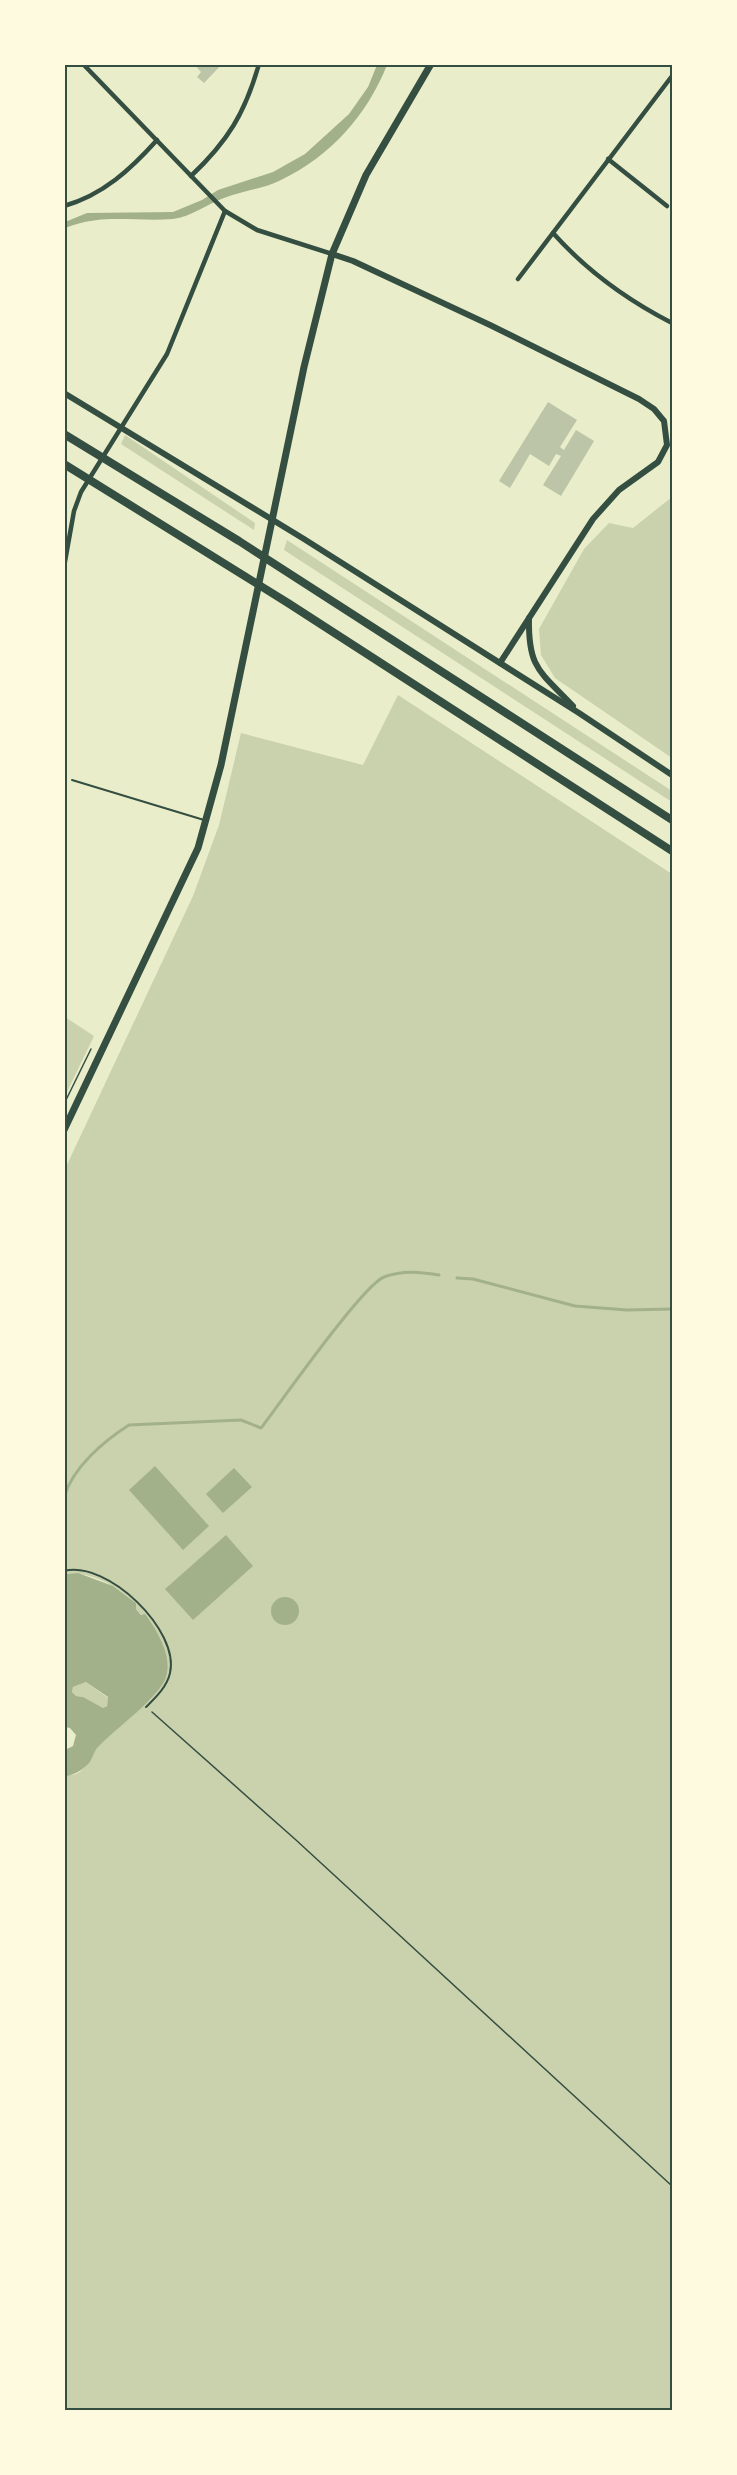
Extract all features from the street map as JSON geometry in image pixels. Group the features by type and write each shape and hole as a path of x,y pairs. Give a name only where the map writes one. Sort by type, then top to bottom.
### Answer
{"highway":[{"path":"64,434 295,576 672,820"},
{"path":"64,464 288,603 672,851"}],"main road":[{"path":"64,1130 168,917 207,821 304,367 332,254 366,176 431,64"},
{"path":"332,254 424,293 592,375 639,399 654,409 664,421 667,445 658,462 619,490 593,519 500,663"},
{"path":"64,393 107,417 304,539 579,713 672,775"},
{"path":"529,618 528,647 535,664 543,676 579,713"}],"street":[{"path":"83,64 225,211 257,230 332,254"},
{"path":"191,176 219,149 238,121 259,64"},
{"path":"518,279 672,76"},
{"path":"64,206 100,192 121,176 157,140"},
{"path":"608,159 667,206"},
{"path":"64,567 74,511 81,492 167,354 225,211"},
{"path":"553,233 616,290 634,303 672,323"}],"lane":[{"path":"72,780 207,821"},
{"path":"64,1571 84,1570 110,1580 135,1598 156,1625 169,1656 171,1669 164,1687 146,1707"}],"path":[{"path":"64,1104 91,1048"},
{"path":"146,1707 296,1840 672,2186"}],"shaded area":[{"path":"377,65 387,65 369,101 358,117 316,159 281,180 224,198 180,218 105,219 79,223 65,228 65,222 87,213 173,212 202,200 218,190 273,172 305,154 349,114 368,87"},
{"path":"125,435 255,523 254,530 121,444"},
{"path":"672,497 670,536 672,539 672,758 555,678 541,655 539,629 584,549 609,523 633,528"},
{"path":"287,540 672,791 672,802 284,550"},
{"path":"398,695 672,874 672,2410 65,2410 65,1774 71,1775 81,1771 102,1741 152,1698 161,1681 165,1658 158,1638 136,1609 136,1603 94,1577 65,1574 65,1169 193,896 219,825 241,733 363,765"},
{"path":"65,1017 94,1036 65,1096"},
{"path":"155,1466 209,1526 183,1550 129,1490"},
{"path":"234,1468 252,1487 223,1513 206,1494"},
{"path":"226,1535 253,1566 193,1620 165,1589"},
{"path":"78,1573 113,1586 136,1603 136,1609 141,1615 145,1614 159,1636 166,1652 168,1669 162,1685 155,1694 97,1748 91,1761 85,1767 67,1776 65,1774 65,1750 73,1746 76,1735 70,1728 65,1727 65,1574","holes":["86,1682 108,1697 107,1706 103,1708 83,1697 76,1696 72,1692 73,1687"]},
{"path":"285,1597 295,1601 299,1611 295,1621 285,1625 275,1621 271,1611 275,1601"},
{"path":"86,1682 108,1698 107,1705 103,1709 72,1692 73,1687"}],"building":[{"path":"194,64 222,64 204,83 197,77 201,72"},
{"path":"548,402 577,420 560,447 564,450 576,430 594,441 561,496 543,485 561,456 556,454 549,466 530,454 510,488 499,481"}],"waterway":[{"path":"64,1497 74,1475 90,1456 129,1425 241,1420 261,1428 341,1322 373,1285 384,1277 398,1273 418,1272 439,1275"},
{"path":"457,1278 473,1279 575,1306 627,1310 672,1309"}]}
